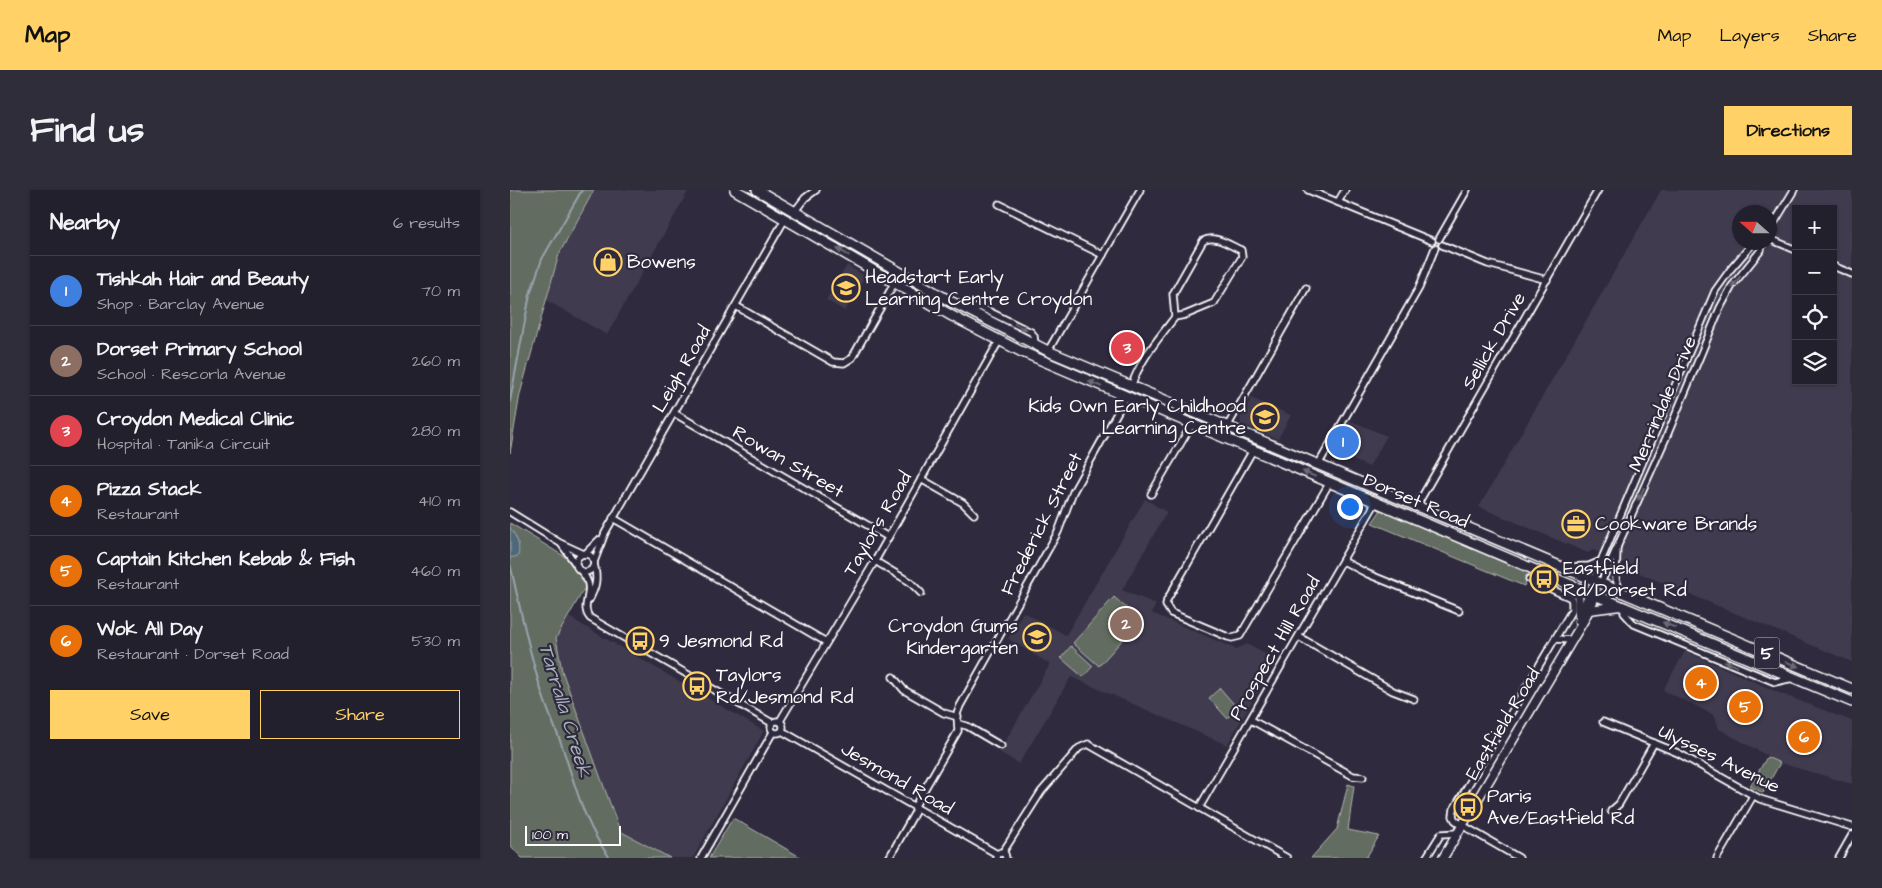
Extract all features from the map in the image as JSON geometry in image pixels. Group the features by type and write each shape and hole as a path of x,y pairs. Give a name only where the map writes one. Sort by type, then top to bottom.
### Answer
{"main road":[{"name":"Dorset Road","path":"735,190 999,341 1056,368 1852,702"},
{"name":"Dorset Road","path":"757,190 966,310 1048,351 1852,689"},
{"path":"785,219 795,211"},
{"path":"999,341 1004,330"},
{"path":"1126,397 1131,386"},
{"path":"1253,450 1258,440"},
{"path":"1412,517 1416,507"},
{"name":"Eastfield Road","path":"1443,858 1589,610 1597,581"},
{"path":"1578,588 1579,622"},
{"name":"Eastfield Road","path":"1573,637 1593,593"},
{"path":"1589,610 1623,606"},
{"path":"1807,683 1812,672"}],"street":[{"path":"795,211 805,198 816,190"},
{"path":"1048,351 1140,190"},
{"path":"1308,190 1432,242 1435,248"},
{"path":"1338,202 1345,190"},
{"path":"1432,242 1439,238 1468,190"},
{"name":"Sellick Drive","path":"1416,507 1598,190"},
{"path":"1777,218 1794,190"},
{"path":"999,204 1103,255"},
{"name":"Leigh Road","path":"585,554 594,547 605,532 785,219"},
{"path":"1131,386 1136,371 1146,355 1175,317 1174,294 1203,241 1208,238 1214,238 1241,250 1242,257 1214,303 1175,317"},
{"path":"1439,238 1442,241 1442,245"},
{"path":"1777,242 1792,248"},
{"path":"1442,245 1488,264 1547,280"},
{"path":"1435,248 1438,249 1442,245"},
{"path":"1318,465 1419,288 1435,248"},
{"name":"Merrindale Drive","path":"1597,581 1601,561 1716,291 1730,270 1747,250"},
{"name":"Merrindale Drive","path":"1597,581 1658,458 1722,302 1732,286 1761,250"},
{"path":"1837,268 1852,274"},
{"path":"736,306 833,362 844,363 852,358 895,282"},
{"path":"1227,427 1306,288"},
{"path":"966,310 980,307 1032,332 1035,345"},
{"name":"Taylors Road","path":"780,721 875,561 999,341"},
{"path":"1675,387 1686,392"},
{"name":"Frederick Street","path":"889,858 915,812 916,804 958,731 960,706 1058,532 1073,492 1126,397"},
{"name":"Rowan Street","path":"674,413 888,537"},
{"path":"1151,494 1192,424"},
{"path":"1253,450 1170,593 1166,605 1171,613 1232,638 1243,634 1330,482"},
{"path":"1647,453 1658,458"},
{"path":"921,479 963,503 974,514"},
{"name":"Prospect Hill Road","path":"1200,808 1376,502"},
{"path":"510,512 560,543 592,557 597,582 596,588 587,604"},
{"path":"613,518 826,642"},
{"name":"Leigh Road","path":"594,563 605,532"},
{"path":"560,543 571,555 588,580 590,587 586,609 588,615 595,621 772,723"},
{"path":"1617,544 1616,579 1620,591"},
{"path":"576,565 578,556 585,554"},
{"path":"875,561 910,582 921,593"},
{"path":"1343,561 1368,574 1459,611"},
{"path":"1561,567 1589,566 1601,561"},
{"path":"581,571 589,571 594,563"},
{"path":"1519,858 1462,825 1454,818 1454,809 1572,610 1572,602 1566,595 1529,579"},
{"path":"1299,637 1393,691 1414,699"},
{"path":"1555,639 1573,637"},
{"path":"893,677 904,690 1001,746"},
{"path":"1251,720 1353,776 1363,777"},
{"path":"772,723 780,721 783,726 782,731 778,733 773,732"},
{"name":"Ulysses Avenue","path":"1603,722 1689,758 1753,796 1852,826"},
{"path":"772,723 770,727 773,732"},
{"name":"Jesmond Road","path":"782,731 1001,856"},
{"path":"701,858 773,732"},
{"path":"1611,811 1619,804 1654,743"},
{"path":"1001,856 1041,792 1075,752 1085,744 1091,745 1287,858"},
{"path":"1716,858 1753,796"},
{"path":"1426,858 1441,834 1457,833"},
{"path":"1839,858 1852,835"}],"shaded area":[{"path":"594,190 689,190 607,335 546,300 559,254"},
{"path":"1661,190 1852,190 1852,662 1634,571 1633,567 1593,550 1588,553 1479,507"},
{"name":"Headstart Early Learning Centre Croydon","path":"847,265 865,276 845,311 826,300"},
{"name":"Kids Own Early Childhood Learning Centre","path":"1251,398 1291,415 1278,439 1241,424 1240,419"},
{"path":"1347,419 1387,436 1369,467 1329,450"},
{"path":"1145,499 1167,512 1122,590 1156,604 1152,613 1236,649 1247,644 1276,660 1227,745 1071,677 1019,764 999,752 1050,664 1008,639 1023,612 1066,635"},
{"path":"569,617 764,731 693,858 670,858 620,831 562,671 556,638"},
{"path":"1685,651 1782,694 1852,721 1852,784 1780,763 1719,729 1715,717 1710,713 1663,690"}],"green space":[{"path":"510,190 594,190 559,254 520,394 510,453"},
{"path":"1381,510 1530,573 1524,586 1372,523"},
{"path":"510,523 570,560 575,570 587,584 556,638 562,671 620,831 670,858 522,858 510,845"},
{"path":"1114,597 1140,620 1099,666 1073,643"},
{"path":"1071,646 1093,666 1083,677 1061,658"},
{"path":"1220,688 1238,709 1227,718 1209,698"},
{"path":"1767,757 1780,763 1763,793 1750,786"},
{"path":"1348,784 1354,786 1348,830 1379,836 1366,858 1311,858 1337,829"},
{"path":"733,818 802,858 709,858"}],"water":[{"path":"510,528 516,537 519,548 518,556 510,558"}],"waterway":[{"name":"Tarralla Creek","path":"510,401 530,294 542,259 582,190"},
{"name":"Tarralla Creek","path":"510,563 529,647 545,702 586,817 610,858"}],"place":[{"name":"Bowens","path":"608,262"},
{"name":"Headstart Early Learning Centre Croydon","path":"846,288"},
{"name":"Croydon Medical Clinic","path":"1127,348"},
{"name":"Kids Own Early Childhood Learning Centre","path":"1265,417"},
{"name":"Tishkah Hair and Beauty","path":"1343,442"},
{"name":"Cookware Brands","path":"1576,524"},
{"name":"Eastfield Rd/Dorset Rd","path":"1544,579"},
{"name":"Dorset Primary School","path":"1126,624"},
{"name":"Croydon Gums Kindergarten","path":"1037,637"},
{"name":"9 Jesmond Rd","path":"640,641"},
{"name":"Pizza Stack","path":"1701,683"},
{"name":"Taylors Rd/Jesmond Rd","path":"697,686"},
{"name":"Captain Kitchen Kebab & Fish","path":"1745,707"},
{"name":"Wok All Day","path":"1804,737"},
{"name":"Paris Ave/Eastfield Rd","path":"1468,807"}]}
